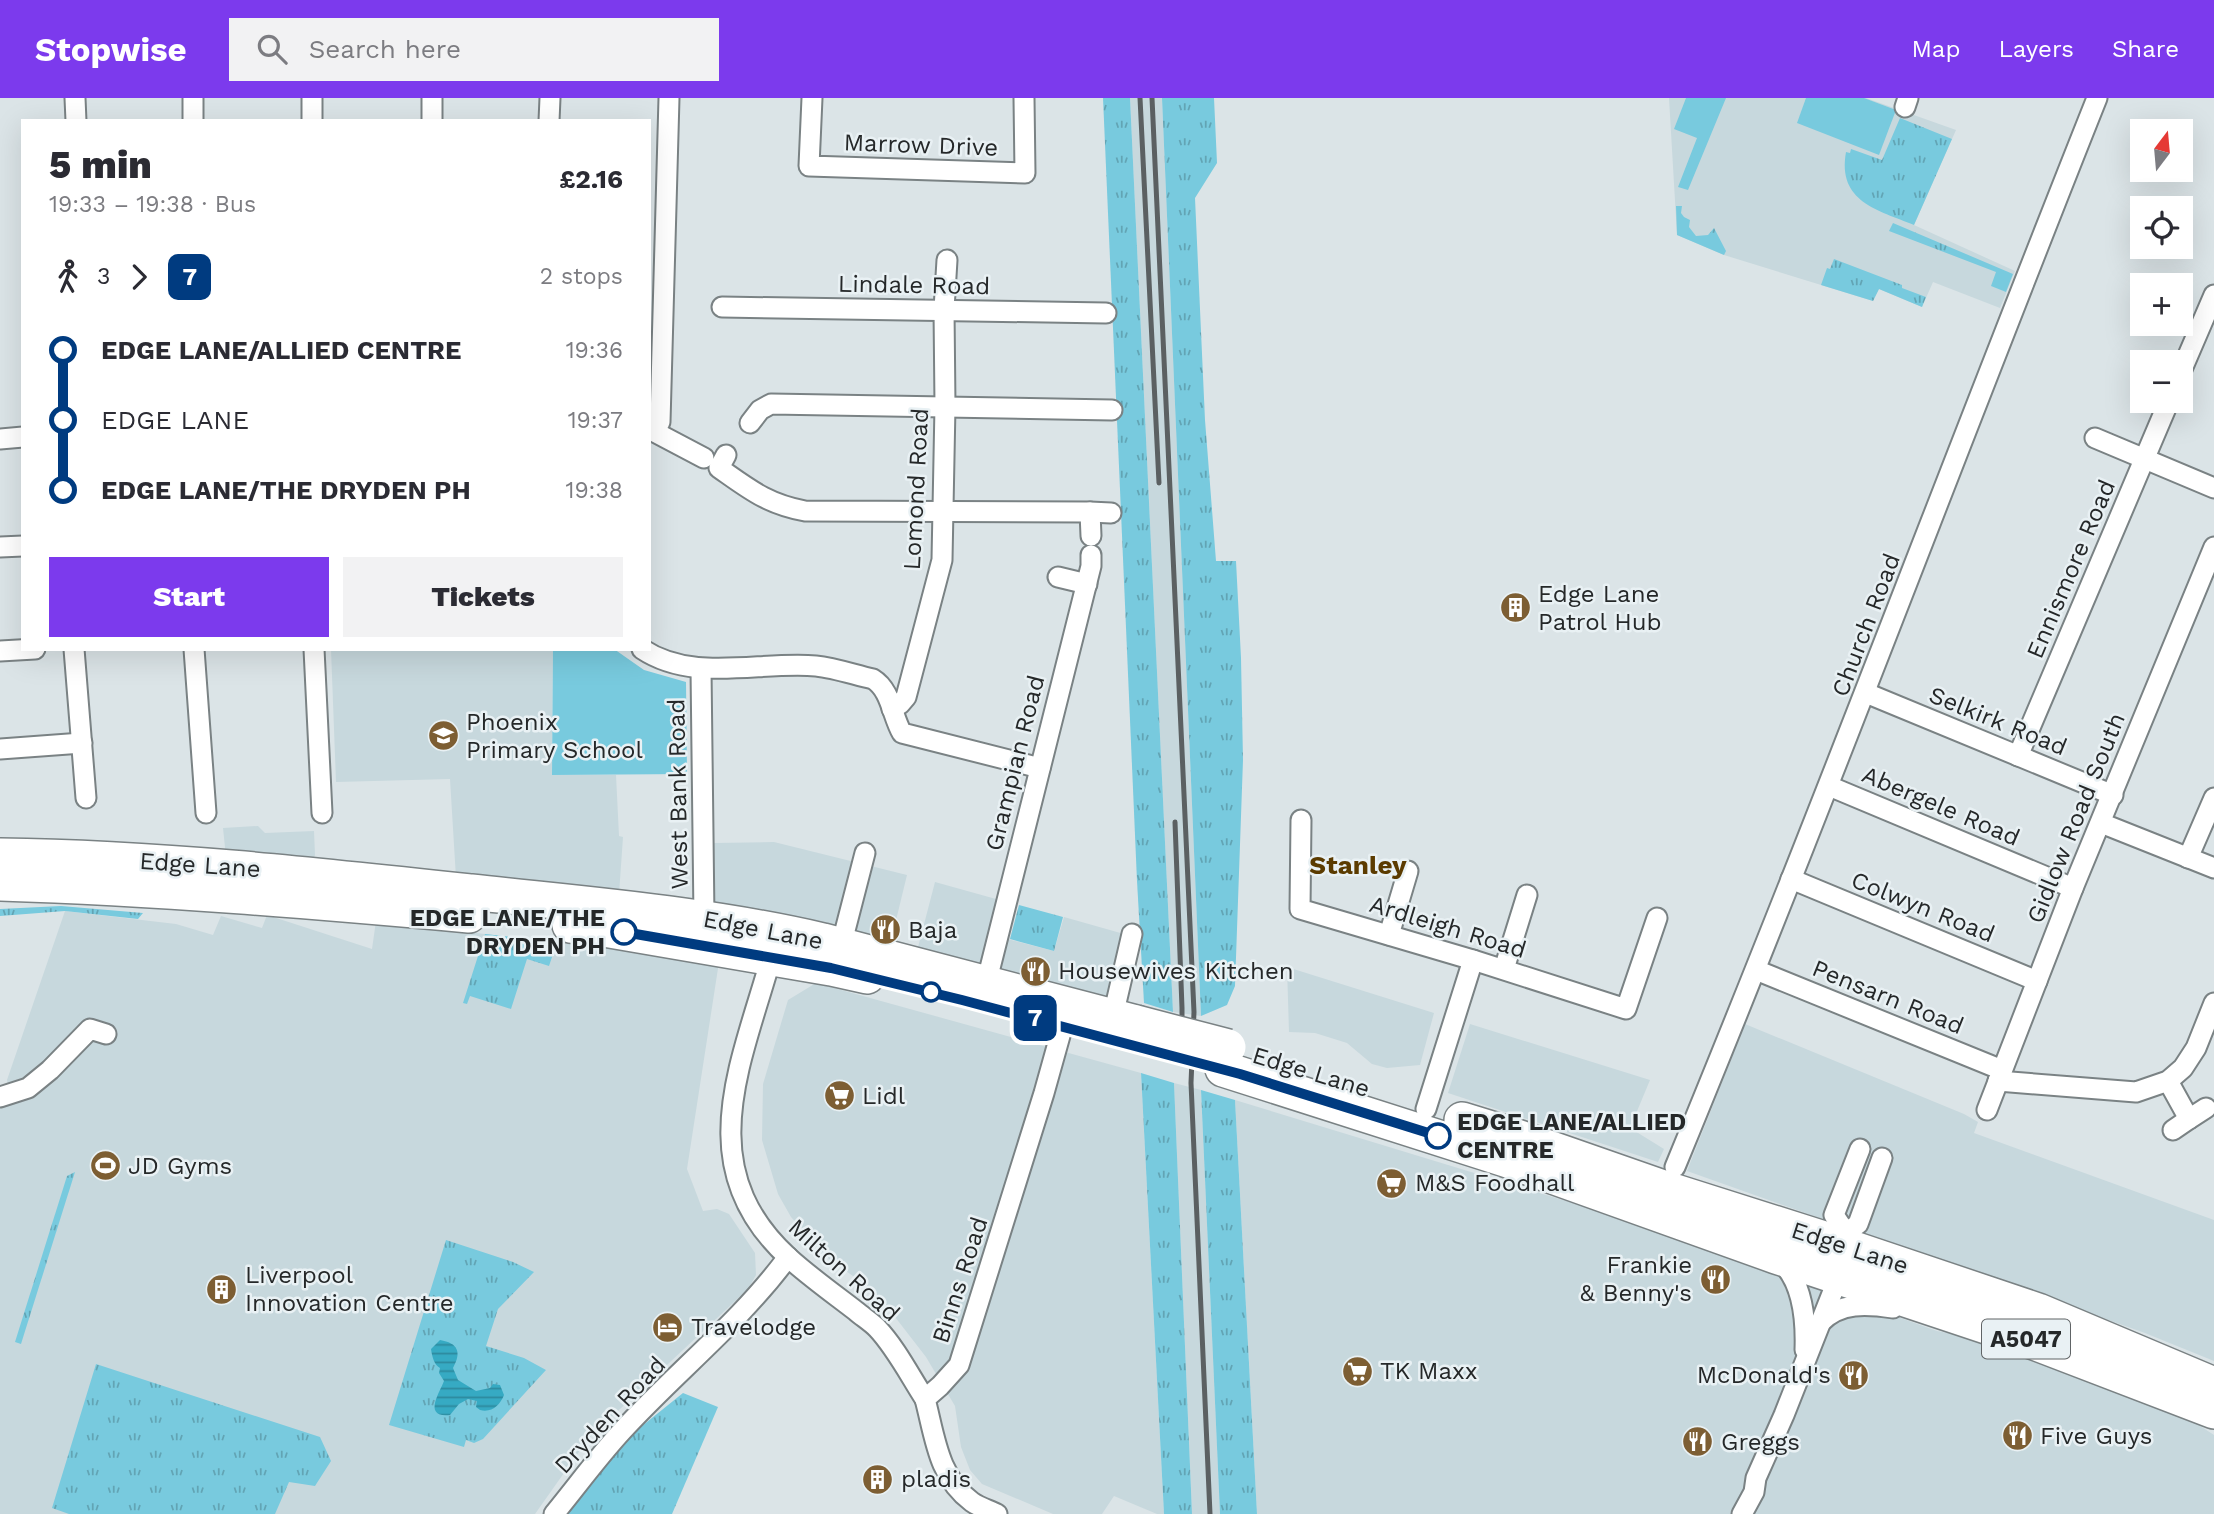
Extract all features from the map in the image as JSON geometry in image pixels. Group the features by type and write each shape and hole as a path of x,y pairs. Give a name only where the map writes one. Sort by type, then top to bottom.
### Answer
{"highway":[{"name":"Edge Lane","path":"0,856 89,857 324,875 704,918 831,968 1063,1025 1127,1027"},
{"name":"Edge Lane","path":"0,883 177,891 775,944 841,946 986,984 1225,1058 1776,1256 1843,1252 1965,1318 2213,1400"},
{"name":"Edge Lane","path":"1225,1058 1271,1059 1514,1136 1843,1252 2038,1311 2150,1359 2213,1400"}],"street":[{"path":"75,98 76,119"},
{"path":"193,98 194,119"},
{"path":"312,98 312,119"},
{"path":"432,98 432,119"},
{"path":"549,119 550,98"},
{"path":"669,98 660,422 652,430 704,458"},
{"name":"Marrow Drive","path":"812,98 809,166 1025,173 1024,98"},
{"name":"Church Road","path":"1675,1167 1866,694 2097,98"},
{"name":"Lomond Road","path":"892,709 906,697 942,560 944,309 947,260"},
{"path":"2190,350 2214,295"},
{"name":"Lindale Road","path":"722,307 1106,313"},
{"path":"750,423 760,411 771,404 1112,410"},
{"name":"Ennismore Road","path":"2018,756 2164,413"},
{"path":"0,439 21,437"},
{"path":"2095,438 2214,488"},
{"path":"726,456 719,468 761,497 783,507 805,511 1111,513"},
{"name":"Grampian Road","path":"986,984 1092,563 1090,512"},
{"path":"0,547 21,546"},
{"name":"Gidlow Road South","path":"1987,1110 2073,888 2214,547"},
{"path":"1059,577 1087,584"},
{"path":"0,652 21,650"},
{"path":"74,651 86,798"},
{"path":"194,651 206,813"},
{"path":"314,651 322,813"},
{"path":"645,651 657,659 701,669 818,666 873,680 880,683 885,691 902,733 1040,768"},
{"name":"West Bank Road","path":"701,669 704,918"},
{"name":"Selkirk Road","path":"1866,694 2113,795"},
{"path":"0,749 82,743"},
{"name":"Abergele Road","path":"1829,786 2073,888"},
{"path":"2188,858 2214,798"},
{"name":"Ardleigh Road","path":"1301,820 1300,909 1626,1009 1657,918"},
{"path":"2101,823 2214,868"},
{"path":"841,946 865,853"},
{"path":"1389,935 1408,871"},
{"name":"Colwyn Road","path":"1791,879 2037,981"},
{"path":"1504,970 1527,895"},
{"path":"1127,1027 1132,934"},
{"name":"Milton Road","path":"775,944 737,1072 731,1111 731,1152 735,1178 741,1194 762,1226 788,1257 877,1328 925,1399"},
{"path":"1426,1109 1473,960"},
{"name":"Pensarn Road","path":"1756,970 2000,1076 2136,1091 2168,1081"},
{"path":"2206,1108 2181,1125 2168,1081 2183,1068 2196,1048 2214,1003"},
{"name":"Binns Road","path":"925,1399 958,1365 1063,1025"},
{"path":"0,1097 28,1088 50,1070 90,1029 106,1034"},
{"path":"1843,1252 1834,1215 1860,1149"},
{"path":"1742,1514 1754,1492 1756,1478 1821,1322 1843,1252 1858,1224 1882,1158"},
{"path":"1776,1256 1790,1269 1800,1296 1806,1335 1805,1362"},
{"name":"Dryden Road","path":"554,1514 622,1431 715,1340 772,1279 788,1257"},
{"path":"1821,1322 1830,1312 1852,1306 1872,1305 1893,1308 1934,1321 1965,1318"},
{"path":"925,1399 943,1469 972,1502 997,1514"}],"shaded area":[{"path":"1130,98 1162,98 1201,1016 1173,1012"},
{"path":"1669,98 1866,98 1956,130 1914,225 2015,271 2000,308 1933,282 1922,307 1879,289 1873,301 1724,255 1677,235"},
{"name":"Phoenix Primary School","path":"331,651 553,651 552,775 616,775 619,836 623,837 619,894 456,878 450,779 336,782"},
{"path":"258,826 265,833 314,831 313,860 226,857 223,828"},
{"path":"774,842 907,875 889,949 715,906 714,843"},
{"path":"935,882 996,899 988,934 1054,951 1064,917 1124,934 1106,1005 916,955"},
{"path":"65,911 176,924 213,935 221,916 262,928 267,915 372,949 376,921 719,962 687,1169 703,1211 717,1209 729,1214 755,1253 756,1275 748,1289 588,1439 535,1514 0,1514 0,1106 12,1102 7,1080"},
{"path":"1287,967 1434,1013 1420,1065 1387,1068 1372,1064 1347,1043 1315,1033 1289,1032"},
{"path":"816,983 1141,1073 1164,1514 1157,1514 1114,1496 1102,1514 1053,1514 982,1484 970,1470 961,1447 955,1406 926,1357 885,1304 860,1281 829,1259 791,1217 778,1194 762,1140 763,1084 788,1000"},
{"path":"1470,1024 1650,1080 1630,1128 1664,1149 1658,1162 1448,1093"},
{"path":"1745,1024 1964,1114 1978,1122 1974,1133 2214,1220 2214,1361 2145,1333 1687,1171"},
{"path":"1174,1083 1201,1090 1220,1514 1192,1514"},
{"path":"1235,1100 1733,1252 1741,1261 1937,1331 1995,1342 2113,1392 2194,1422 2214,1435 2214,1514 1257,1514"},
{"path":"440,1340 451,1343 457,1349 453,1368 458,1380 476,1391 490,1388 493,1384 500,1385 504,1395 495,1407 480,1410 476,1407 477,1401 468,1399 459,1404 450,1415 437,1412 435,1403 444,1381 431,1349"}],"green space":[{"path":"1103,98 1130,98 1173,1012 1144,1003"},
{"path":"1162,98 1214,98 1217,163 1195,198 1205,420 1216,561 1236,561 1241,658 1243,760 1235,986 1227,1005 1201,1016"},
{"path":"1686,98 1726,98 1688,190 1678,187 1697,138 1674,129"},
{"path":"1806,98 1864,98 1896,110 1879,155 1797,123"},
{"path":"1900,118 1952,139 1914,225 1863,202 1848,182 1845,169 1846,152 1850,153 1851,149 1882,160"},
{"path":"1676,206 1682,206 1681,213 1690,220 1689,227 1696,236 1708,235 1714,228 1726,251 1724,255 1677,235"},
{"path":"1893,223 2013,274 2006,292 1991,286 1996,272 1889,231"},
{"path":"1834,259 1926,297 1922,307 1879,289 1873,301 1821,285 1827,268 1830,269"},
{"path":"553,651 617,651 644,670 686,682 687,774 552,775"},
{"path":"1019,905 1063,917 1054,951 1010,939"},
{"path":"61,906 143,913 138,919 65,911 0,916 0,909"},
{"path":"485,934 557,942 549,966 527,959 511,1009 470,996 467,1004 463,1003"},
{"path":"1141,1073 1174,1083 1192,1514 1164,1514"},
{"path":"1201,1090 1235,1100 1257,1514 1220,1514"},
{"path":"75,1172 21,1344 15,1342 67,1176"},
{"path":"446,1240 513,1262 534,1272 498,1309 486,1346 524,1358 546,1370 483,1439 474,1443 466,1440 464,1447 389,1425"},
{"path":"96,1364 320,1437 331,1461 315,1486 289,1482 275,1514 69,1514 52,1508"},
{"path":"683,1393 718,1407 672,1514 566,1514 632,1434"}],"railway":[{"path":"1140,98 1159,483"},
{"path":"1152,98 1194,1012 1191,1083 1210,1514"},
{"path":"1175,822 1182,1056"}],"bus line":[{"name":"7","path":"624,932 831,968 1063,1025 1240,1074 1438,1136"}],"place":[{"name":"Edge Lane Patrol Hub","path":"1515,608"},
{"name":"Phoenix Primary School","path":"443,736"},
{"name":"Baja","path":"885,930"},
{"name":"EDGE LANE/THE DRYDEN PH","path":"624,932"},
{"name":"Housewives Kitchen","path":"1035,971"},
{"name":"Lidl","path":"839,1096"},
{"name":"EDGE LANE/ALLIED CENTRE","path":"1438,1136"},
{"name":"JD Gyms","path":"105,1166"},
{"name":"M&S Foodhall","path":"1392,1183"},
{"name":"Frankie & Benny's","path":"1715,1279"},
{"name":"Liverpool Innovation Centre","path":"222,1289"},
{"name":"Travelodge","path":"668,1327"},
{"name":"TK Maxx","path":"1357,1371"},
{"name":"McDonald's","path":"1854,1375"},
{"name":"Five Guys","path":"2017,1436"},
{"name":"Greggs","path":"1698,1442"},
{"name":"pladis","path":"878,1479"}],"district":[{"name":"Stanley","path":"1358,865"}]}
